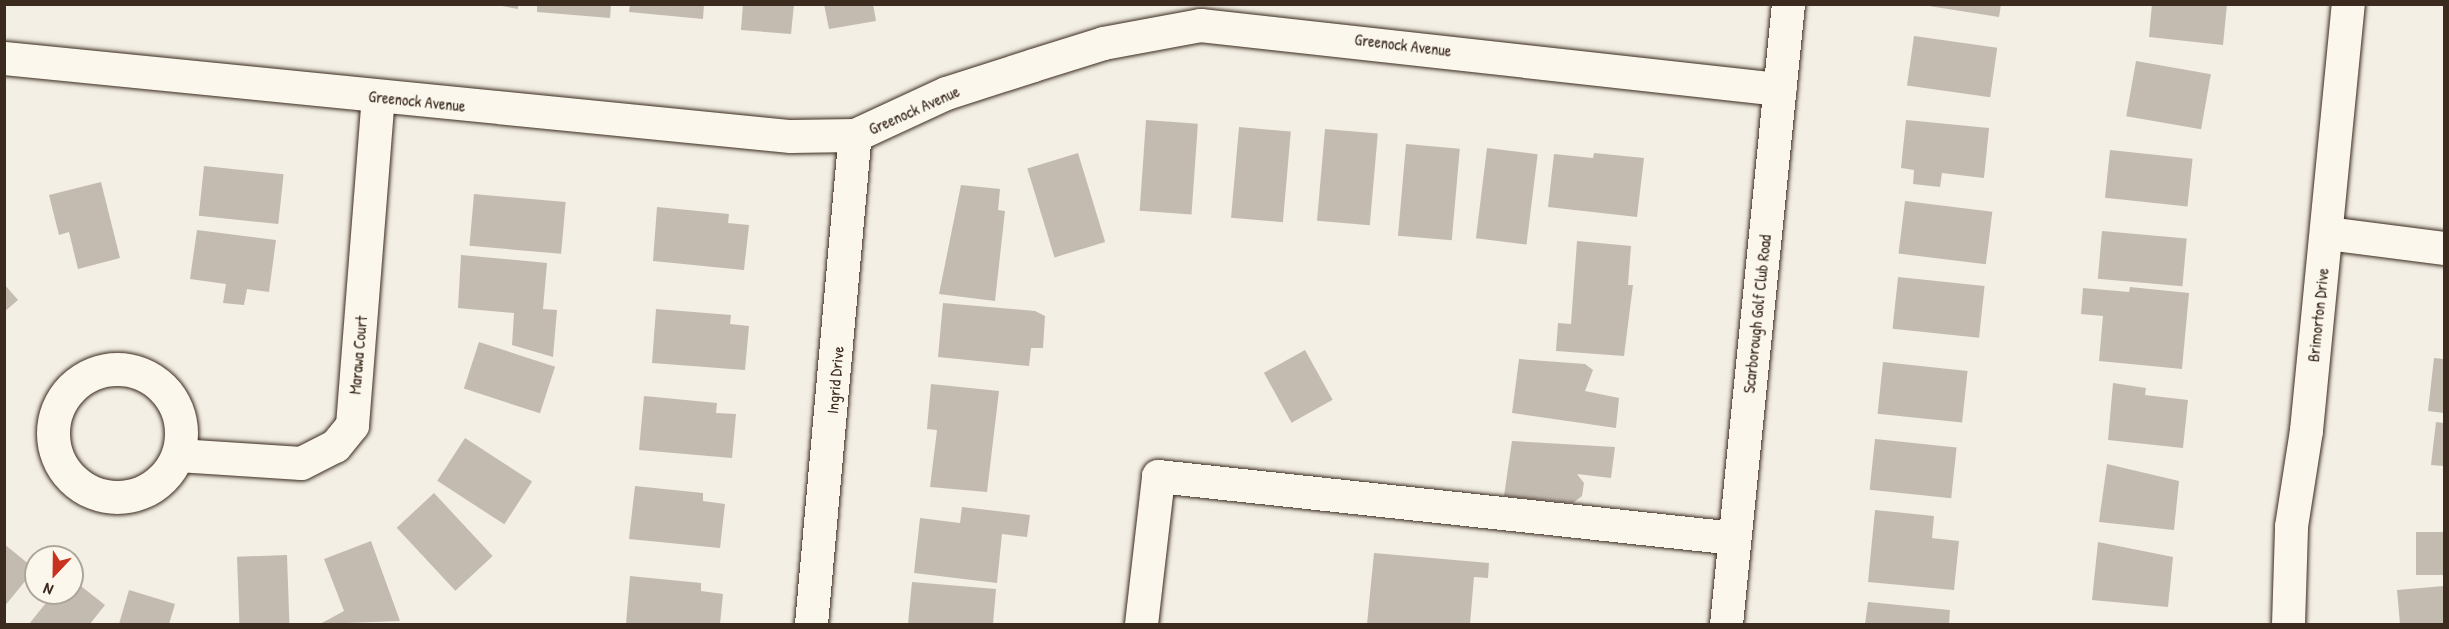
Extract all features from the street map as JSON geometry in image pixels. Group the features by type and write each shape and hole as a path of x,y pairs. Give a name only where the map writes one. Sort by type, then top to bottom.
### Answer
{"street":[{"name":"Scarborough Golf Club Road","path":"1726,624 1788,4"},
{"name":"Brimorton Drive","path":"2288,624 2291,526 2327,233 2348,4"},
{"name":"Greenock Avenue","path":"4,58 378,97 790,136 855,135 946,93 1103,43 1200,25 1265,16 1779,89"},
{"name":"Marawa Court","path":"178,455 301,464 335,446 352,425 378,97"},
{"name":"Ingrid Drive","path":"811,624 855,135"},
{"path":"2327,233 2445,248"},
{"path":"1141,624 1158,477 1734,538"}],"building":[{"path":"490,4 518,4 518,9"},
{"path":"537,4 611,4 610,18 537,12"},
{"path":"630,4 704,4 703,19 629,12"},
{"path":"743,4 794,4 791,34 741,30"},
{"path":"824,4 873,4 876,21 829,29"},
{"path":"1916,4 2001,4 1999,17"},
{"path":"2152,4 2227,4 2223,45 2149,37"},
{"path":"1914,36 1997,48 1990,97 1907,86"},
{"path":"2136,61 2211,74 2201,129 2126,116"},
{"path":"1146,120 1198,124 1192,214 1140,211"},
{"path":"1906,120 1989,128 1984,178 1942,173 1940,187 1913,184 1914,170 1901,168"},
{"path":"1239,127 1291,132 1283,222 1231,218"},
{"path":"1325,129 1378,134 1370,225 1317,221"},
{"path":"1406,144 1460,149 1452,240 1398,236"},
{"path":"1487,148 1538,154 1527,245 1476,238"},
{"path":"2110,150 2193,159 2188,206 2105,198"},
{"path":"1078,153 1105,242 1055,257 1027,168"},
{"path":"1594,153 1644,158 1637,217 1548,207 1554,154 1593,158"},
{"path":"204,166 284,174 278,224 199,216"},
{"path":"101,182 120,258 78,269 69,232 59,235 49,195"},
{"path":"961,185 1000,189 998,210 1005,211 995,301 939,294"},
{"path":"474,194 566,202 561,254 469,246"},
{"path":"1905,201 1992,212 1986,264 1899,254"},
{"path":"657,207 729,214 728,223 749,225 744,270 653,261"},
{"path":"197,230 276,240 269,292 247,289 244,305 223,303 226,284 190,279"},
{"path":"2102,231 2187,238 2182,286 2098,279"},
{"path":"1577,241 1631,246 1628,285 1633,285 1624,356 1556,351 1558,323 1571,324"},
{"path":"461,255 547,263 543,309 557,310 553,357 512,345 514,313 458,308"},
{"path":"1898,277 1985,286 1979,338 1893,329"},
{"path":"4,284 18,300 4,312"},
{"path":"2130,287 2189,293 2182,369 2099,361 2103,316 2081,314 2083,288 2129,292"},
{"path":"943,303 1035,311 1045,316 1043,348 1031,348 1029,366 938,357"},
{"path":"656,309 731,315 730,324 749,326 745,370 652,363"},
{"path":"479,342 555,367 540,413 464,389"},
{"path":"1305,350 1333,400 1292,423 1264,373"},
{"path":"2434,358 2444,359 2444,413 2428,411"},
{"path":"1519,359 1585,364 1593,370 1585,391 1619,398 1616,428 1512,413"},
{"path":"1883,362 1968,371 1962,423 1878,414"},
{"path":"2113,383 2146,388 2145,395 2188,400 2183,448 2108,440"},
{"path":"931,384 999,391 987,492 930,487 937,430 927,429"},
{"path":"644,396 717,403 716,413 736,414 732,458 639,450"},
{"path":"2436,422 2444,423 2444,466 2431,465"},
{"path":"465,438 532,482 504,524 437,481"},
{"path":"1875,439 1957,448 1951,498 1870,490"},
{"path":"1512,441 1615,447 1611,478 1577,474 1584,483 1582,496 1573,503 1504,496"},
{"path":"2107,464 2179,481 2174,530 2099,522"},
{"path":"635,486 703,493 703,501 725,504 720,548 629,539"},
{"path":"434,493 493,556 455,591 397,528"},
{"path":"962,507 1030,515 1027,537 1002,534 997,583 914,573 920,518 960,523"},
{"path":"1875,510 1934,516 1932,538 1959,541 1954,590 1868,582"},
{"path":"2416,532 2444,532 2444,575 2416,575"},
{"path":"371,541 400,621 320,624 344,611 324,559"},
{"path":"2098,542 2173,557 2168,607 2092,600"},
{"path":"4,544 24,560 24,582 4,607"},
{"path":"1374,553 1489,563 1488,578 1474,577 1470,624 1367,624"},
{"path":"287,555 289,624 239,624 237,557"},
{"path":"630,576 701,583 701,591 723,594 720,624 626,624"},
{"path":"912,582 996,589 993,624 908,624"},
{"path":"2444,586 2444,624 2400,624 2397,590"},
{"path":"84,588 105,605 90,624 29,624 44,605 84,605"},
{"path":"129,590 175,604 169,624 119,624"},
{"path":"1868,602 1950,610 1949,624 1865,624"}]}
